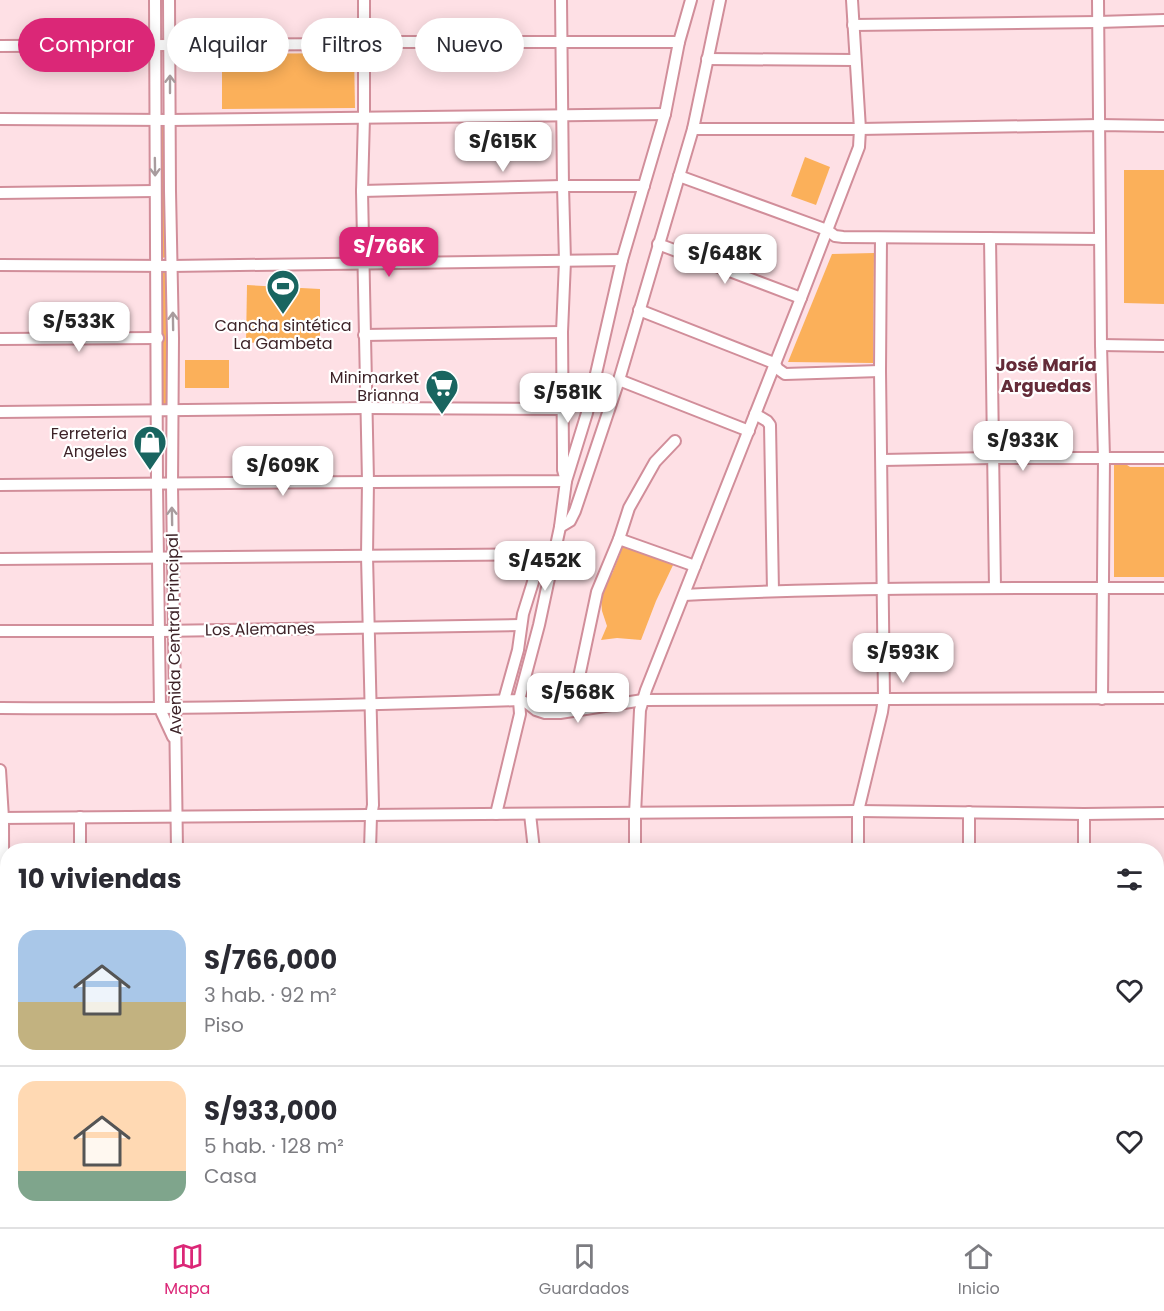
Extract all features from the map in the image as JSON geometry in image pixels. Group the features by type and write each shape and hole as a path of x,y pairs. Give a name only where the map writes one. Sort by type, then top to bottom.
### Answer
{"street":[{"name":"Avenida Central Principal","path":"155,0 155,18"},
{"name":"Avenida Central Principal","path":"169,0 169,18"},
{"path":"364,0 364,18"},
{"path":"561,0 565,261 562,332 563,470 566,481"},
{"path":"496,814 520,714 519,700 539,625 560,527 566,481 589,403 622,261 665,114 679,42 691,0"},
{"path":"560,527 570,520 575,511 618,380 693,129 720,0"},
{"path":"635,843 640,710 643,700 859,147 860,129 852,0"},
{"path":"1098,0 1104,458 1102,699"},
{"path":"853,25 1164,20"},
{"path":"403,42 679,42"},
{"path":"155,45 167,46"},
{"path":"0,46 18,46"},
{"path":"707,59 854,60"},
{"name":"Avenida Central Principal","path":"155,72 160,708 176,743"},
{"name":"Avenida Central Principal","path":"170,72 176,743"},
{"path":"364,72 362,191 373,805 370,843"},
{"path":"0,119 170,120 665,114"},
{"path":"693,129 1164,126"},
{"path":"679,176 827,230 835,236 1100,239"},
{"path":"362,191 644,186"},
{"path":"0,193 155,191"},
{"path":"858,843 858,811 884,698 880,371 881,238"},
{"path":"990,238 995,588"},
{"path":"658,244 801,298"},
{"path":"0,266 622,261"},
{"path":"639,310 774,363 782,372 790,375 880,371"},
{"path":"364,335 562,332"},
{"path":"0,339 158,338"},
{"path":"1101,345 1164,346"},
{"path":"618,380 748,431"},
{"path":"0,412 366,408 563,409"},
{"path":"755,414 770,425 773,591"},
{"path":"579,677 597,592 620,539 629,508 656,462 675,441"},
{"path":"882,460 1164,458"},
{"path":"0,485 566,481"},
{"path":"620,539 695,566"},
{"path":"504,700 533,582 535,554"},
{"path":"0,559 554,554"},
{"path":"684,596 883,588 1164,588"},
{"name":"Los Alemanes","path":"0,631 521,626"},
{"path":"0,708 371,705 519,700 545,713 560,713 643,700 1164,698"},
{"path":"176,743 177,843"},
{"path":"0,770 1,843"},
{"path":"1,818 858,811 1164,813"},
{"path":"969,812 969,843"},
{"path":"530,814 533,843"},
{"path":"1083,843 1084,814"},
{"path":"80,817 80,843"}],"shaded area":[{"path":"289,53 301,53 301,72 354,72 355,108 222,109 222,72 289,72"},
{"path":"160,127 164,127 166,257 162,258"},
{"path":"805,157 830,167 816,205 791,196"},
{"path":"1124,170 1164,170 1164,304 1124,303"},
{"path":"874,253 873,363 788,362 832,254"},
{"path":"162,272 166,272 167,405 163,405"},
{"name":"Cancha sintética La Gambeta","path":"247,285 320,289 320,340 246,343"},
{"path":"185,360 229,360 229,388 185,388"},
{"path":"1114,465 1164,467 1164,577 1114,577"},
{"path":"623,546 674,563 641,640 617,638 601,640 607,626 601,600 605,585"}],"place":[{"name":"Cancha sintética La Gambeta","path":"283,315"},
{"name":"Minimarket Brianna","path":"442,415"},
{"name":"Ferreteria Angeles","path":"150,471"}],"district":[{"name":"José María Arguedas","path":"1046,374"}]}
